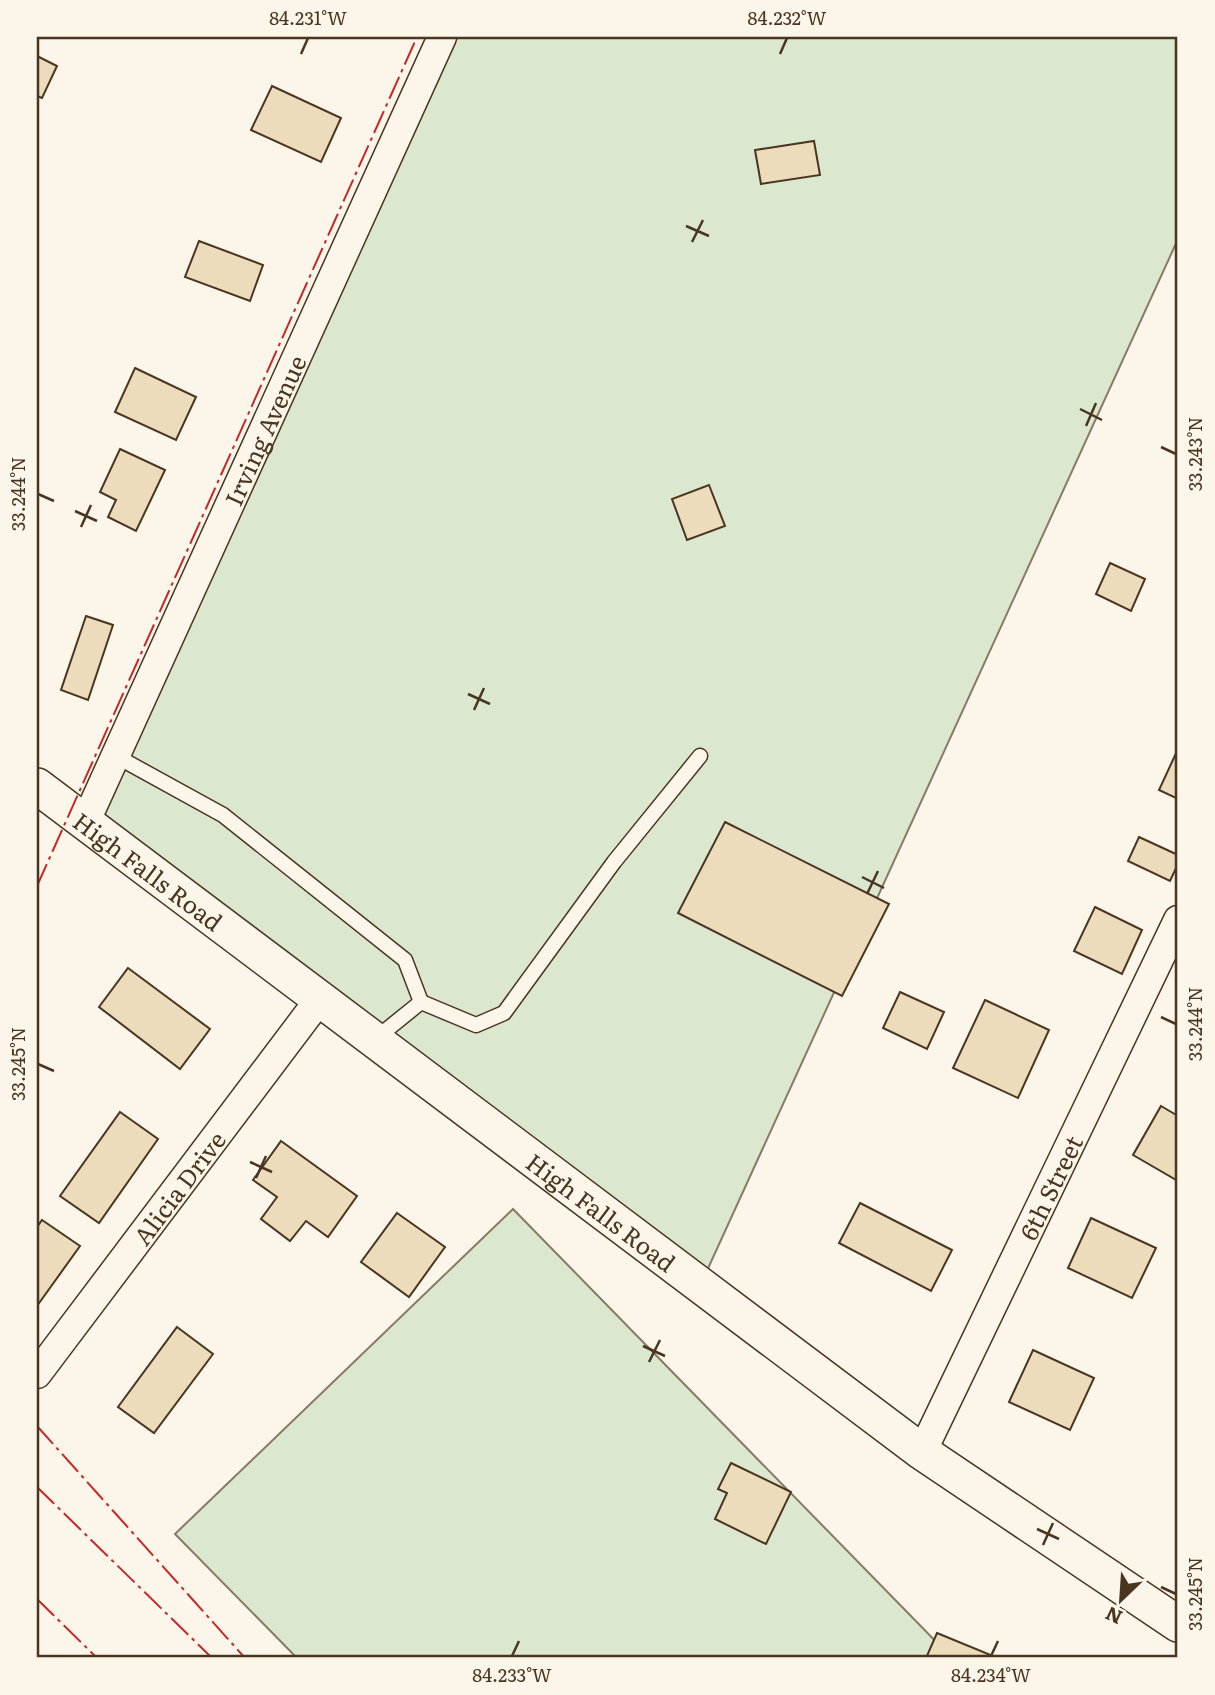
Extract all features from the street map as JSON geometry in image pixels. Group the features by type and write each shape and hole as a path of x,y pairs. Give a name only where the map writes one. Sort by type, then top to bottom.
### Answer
{"street":[{"name":"Irving Avenue","path":"85,822 442,37"},
{"name":"High Falls Road","path":"37,786 922,1452 1178,1624"},
{"name":"6th Street","path":"922,1452 1178,920"},
{"name":"Alicia Drive","path":"37,1374 319,1000"}],"lane":[{"path":"114,755 223,815 405,960 421,1002 476,1025 504,1013 614,862 700,756"},
{"path":"373,1041 421,1002"}],"green space":[{"path":"443,37 1178,37 1178,239 705,1275 93,815"},
{"path":"513,1209 952,1658 297,1658 175,1534"}],"building":[{"path":"37,56 57,66 42,98 37,96"},
{"path":"272,86 341,118 321,162 251,130"},
{"path":"814,141 820,175 761,184 755,150"},
{"path":"199,241 263,265 250,301 185,277"},
{"path":"135,368 196,397 176,440 115,412"},
{"path":"120,449 165,470 136,531 108,517 116,500 100,492"},
{"path":"709,485 725,526 687,540 672,499"},
{"path":"1110,563 1145,579 1131,611 1096,594"},
{"path":"86,616 113,625 88,700 61,690"},
{"path":"1178,749 1178,799 1159,790"},
{"path":"725,822 889,904 842,996 678,913"},
{"path":"1139,837 1178,855 1178,864 1170,881 1128,861"},
{"path":"1095,907 1142,930 1122,974 1074,951"},
{"path":"128,968 210,1029 180,1069 99,1007"},
{"path":"900,992 944,1012 927,1049 883,1028"},
{"path":"985,1000 1049,1030 1018,1098 953,1068"},
{"path":"1161,1106 1178,1116 1178,1181 1133,1155"},
{"path":"120,1112 158,1139 99,1223 60,1196"},
{"path":"281,1141 357,1196 328,1237 306,1221 290,1241 261,1219 277,1197 253,1180"},
{"path":"860,1203 952,1250 931,1291 839,1243"},
{"path":"397,1213 445,1247 409,1297 361,1262"},
{"path":"1091,1218 1156,1248 1132,1298 1068,1268"},
{"path":"42,1220 80,1246 37,1306 37,1227"},
{"path":"177,1327 213,1354 154,1433 118,1407"},
{"path":"1033,1350 1094,1378 1070,1430 1009,1402"},
{"path":"731,1463 791,1492 766,1544 715,1519 727,1493 718,1489"},
{"path":"937,1633 993,1656 926,1658"}],"power":[{"path":"37,886 417,37"},
{"path":"37,1426 245,1658"},
{"path":"37,1487 212,1658"},
{"path":"37,1599 97,1658"}]}
